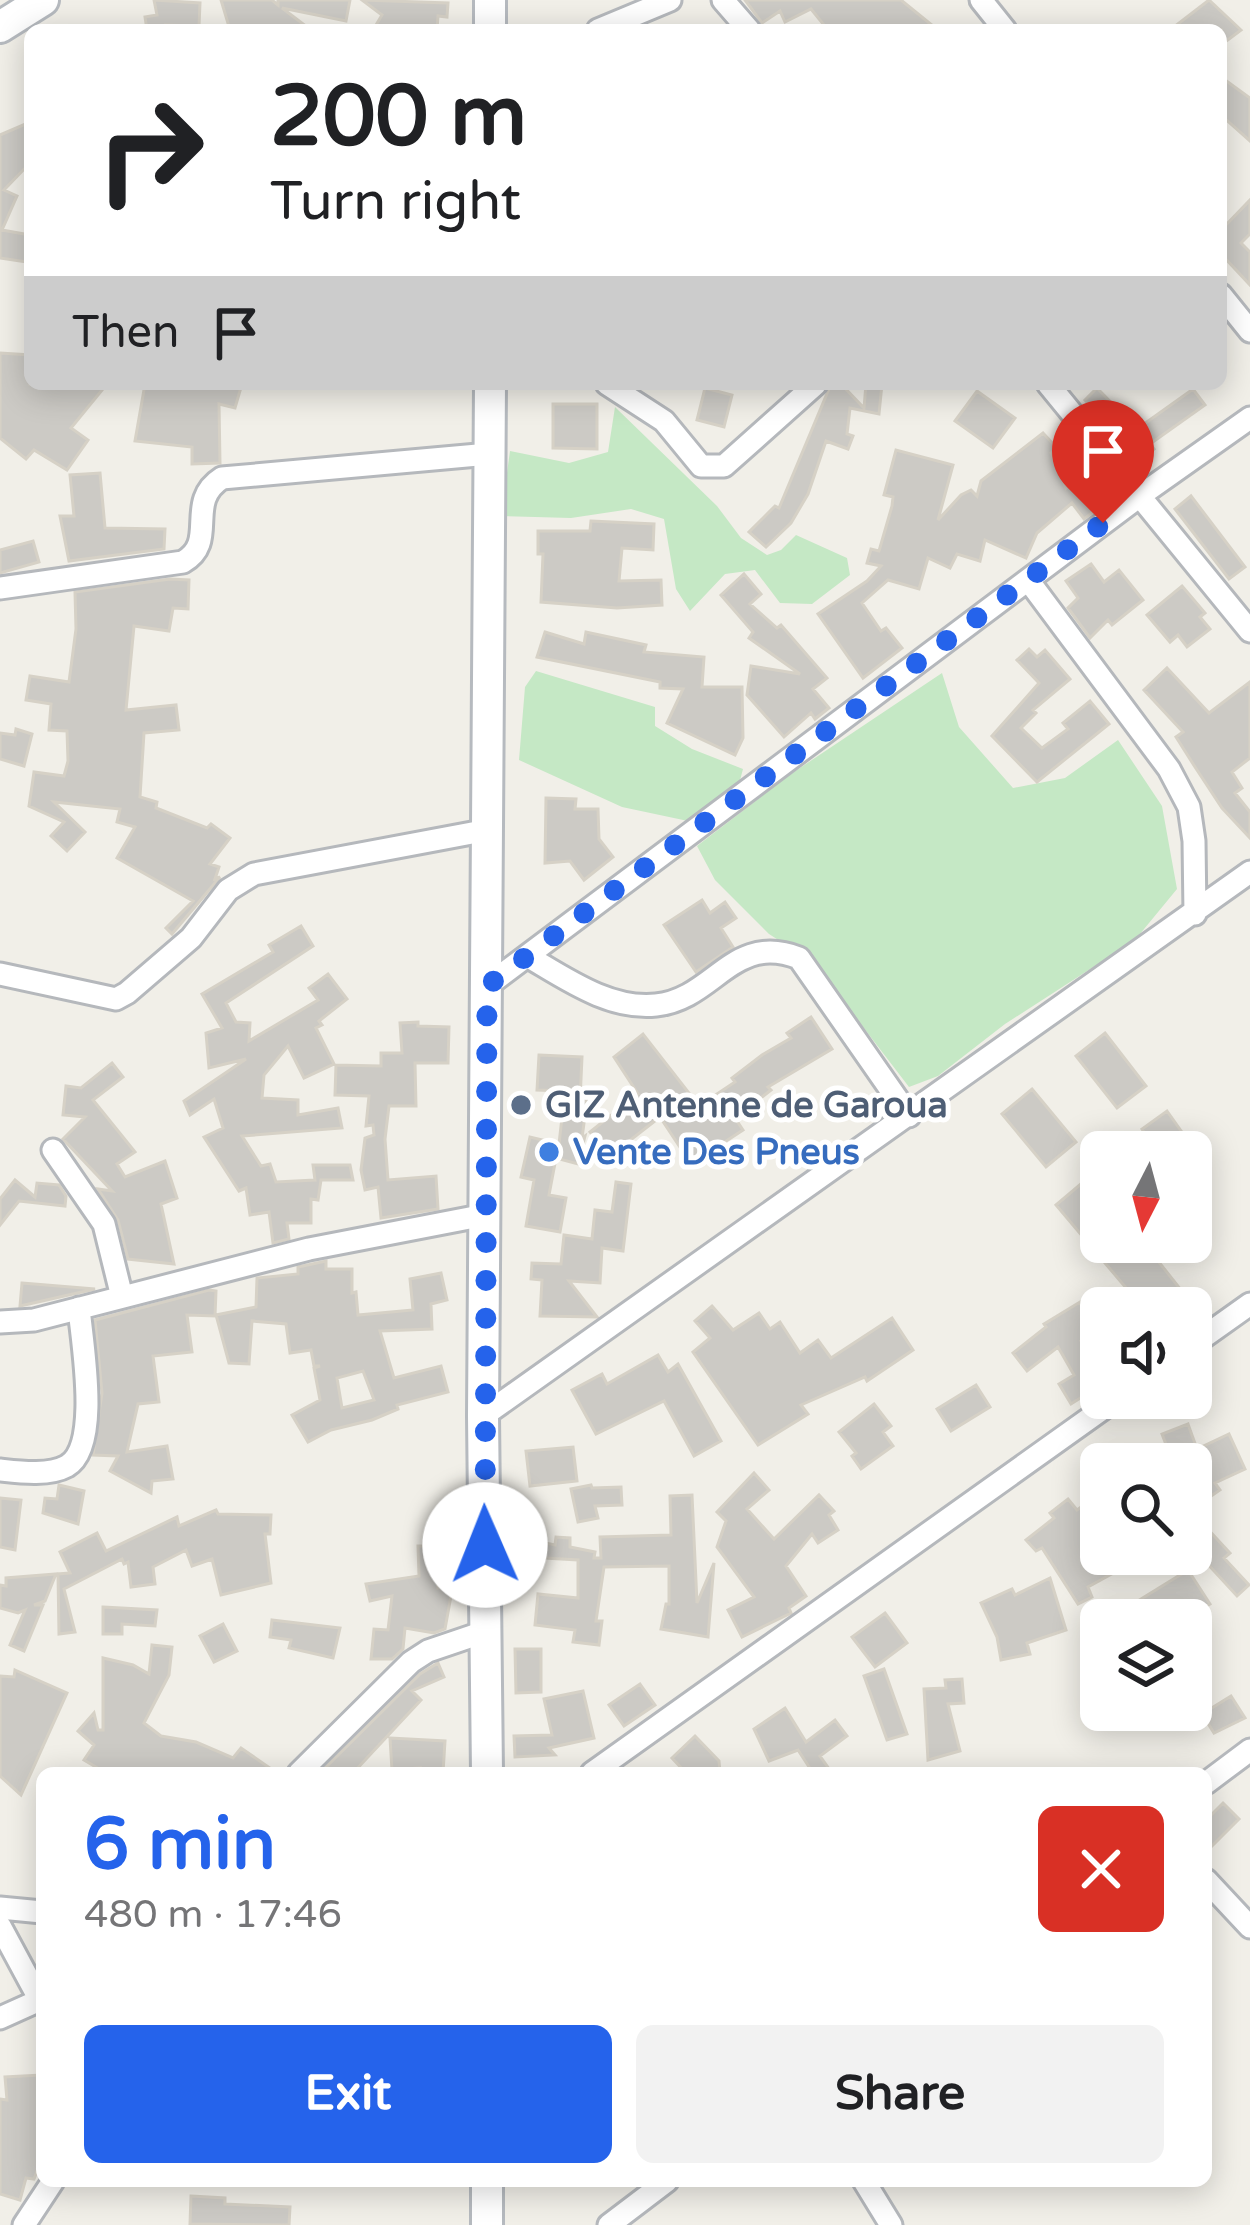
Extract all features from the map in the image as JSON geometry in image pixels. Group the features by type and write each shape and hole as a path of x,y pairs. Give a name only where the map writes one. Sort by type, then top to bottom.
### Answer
{"street":[{"path":"0,27 43,0"},
{"path":"612,24 670,0"},
{"path":"723,0 744,24"},
{"path":"981,0 1000,24"},
{"path":"1227,303 1250,331"},
{"path":"487,1767 483,1416 490,390"},
{"path":"616,390 664,421 701,466 710,469 724,466 809,390"},
{"path":"1053,390 1250,631"},
{"path":"487,986 1250,418"},
{"path":"0,588 183,562 196,555 201,544 202,500 208,487 222,478 489,454"},
{"path":"1028,580 1169,769 1189,807 1195,914"},
{"path":"0,974 116,998 191,938 228,890 254,874 488,830"},
{"path":"483,1416 1250,872"},
{"path":"527,956 587,991 621,1002 657,1006 692,993 751,952 778,950 799,958 909,1116"},
{"path":"53,1150 104,1224 122,1297"},
{"path":"0,1322 34,1320 309,1250 485,1215"},
{"path":"1212,1331 1250,1304"},
{"path":"0,1470 54,1470 68,1466 80,1453 87,1388 79,1308"},
{"path":"600,1767 1089,1419"},
{"path":"304,1767 411,1662 428,1651 487,1631"},
{"path":"1212,1778 1250,1750"},
{"path":"1212,1886 1250,1927"},
{"path":"0,1907 36,1911"},
{"path":"0,1926 36,1993"},
{"path":"0,2018 36,2004"},
{"path":"24,2225 49,2187"},
{"path":"487,2187 487,2225"},
{"path":"609,2225 660,2187"},
{"path":"868,2187 891,2225"}],"green space":[{"path":"615,407 717,506 741,538 767,555 781,550 796,535 847,558 850,575 812,604 780,603 755,570 725,574 690,611 676,589 664,519 631,509 571,518 501,516 510,451 569,463 608,452"},
{"path":"536,671 655,707 655,726 692,749 743,769 739,784 688,821 622,807 519,760 525,687"},
{"path":"942,673 959,727 1013,788 1065,778 1118,740 1162,806 1177,889 1135,940 1005,1024 938,1076 909,1087 814,963 769,934 715,880 697,846 788,776"}],"building":[{"path":"154,0 200,3 199,24 146,24 145,17 157,15"},
{"path":"221,0 272,0 278,5 278,0 350,0 346,21 282,8 303,24 228,24"},
{"path":"362,0 448,3 447,17 438,16 437,24 377,24 382,15"},
{"path":"745,0 901,0 931,24 823,24 811,9 785,22 780,11 762,23"},
{"path":"1209,0 1241,30 1227,40 1227,24 1178,24"},
{"path":"1227,81 1250,98 1250,141 1227,120"},
{"path":"24,125 24,169 4,190 17,196 2,230 24,234 24,262 0,258 0,135"},
{"path":"1250,200 1250,234 1241,243 1250,252 1250,285 1227,260 1227,224"},
{"path":"0,353 24,355 24,390 102,390 71,428 88,440 67,470 34,450 26,459 0,438"},
{"path":"144,390 240,390 235,408 219,404 220,463 192,464 192,447 135,441"},
{"path":"704,390 732,395 724,427 697,420"},
{"path":"828,390 847,390 864,408 866,390 881,390 879,414 850,408 847,434 853,436 848,449 826,441 808,494 791,523 766,547 749,532 775,506 779,508"},
{"path":"1099,390 1137,429 1192,390 1205,405 1150,444 1154,449 1141,461 1085,400"},
{"path":"977,391 1015,418 993,448 955,421"},
{"path":"553,404 597,404 597,449 553,448"},
{"path":"1043,433 1057,448 1051,453 1066,488 1078,472 1109,500 1084,519 1072,503 1037,533 1026,558 985,540 980,561 957,554 950,568 928,558 919,589 888,580 862,603 881,631 886,628 902,648 863,678 818,614 881,566 867,563 871,549 879,551 892,506 893,497 884,495 896,450 953,465 938,520 961,495 971,490 977,496 981,481"},
{"path":"100,473 105,528 165,529 164,549 69,561 60,516 74,516 70,475"},
{"path":"1191,496 1245,567 1229,579 1175,509"},
{"path":"591,521 654,524 653,550 622,548 619,581 661,580 662,605 617,608 541,602 543,554 538,554 538,531 590,531"},
{"path":"33,541 39,562 0,573 0,550"},
{"path":"1091,564 1104,582 1119,570 1143,600 1112,625 1108,620 1090,638 1068,608 1078,598 1066,581"},
{"path":"744,574 761,594 750,604 777,628 781,625 827,678 813,689 829,708 815,719 811,713 784,737 747,695 751,666 800,674 749,638 753,632 721,595"},
{"path":"189,580 188,609 173,608 169,631 134,626 126,710 176,705 179,730 144,733 140,797 207,828 211,824 230,838 210,864 219,867 215,879 220,877 172,934 166,928 193,901 117,858 135,827 117,822 120,809 54,802 85,832 67,851 51,836 64,822 29,806 34,772 64,776 68,761 67,731 49,730 51,704 26,700 30,676 69,682 75,592"},
{"path":"1182,586 1205,613 1200,617 1210,629 1187,647 1178,635 1170,642 1147,615"},
{"path":"545,632 584,644 586,632 646,645 644,652 704,657 702,687 742,687 743,738 735,755 667,723 683,689 660,688 660,682 537,657"},
{"path":"1029,649 1037,657 1045,650 1070,679 1033,710 1036,713 1021,728 1042,748 1068,729 1063,723 1090,701 1109,724 1037,782 992,736 1039,683 1017,660"},
{"path":"1167,668 1209,713 1250,682 1250,758 1232,772 1242,788 1235,793 1250,812 1250,838 1222,808 1176,737 1183,732 1144,690"},
{"path":"16,729 32,734 24,766 0,759 0,733 15,735"},
{"path":"546,798 576,799 575,809 598,809 599,839 613,857 584,880 570,861 545,863"},
{"path":"702,900 710,913 725,902 736,918 721,928 733,947 696,972 664,925"},
{"path":"301,926 313,946 226,1003 236,1022 250,1023 249,1041 318,1000 309,988 328,974 347,999 316,1028 334,1064 304,1078 288,1046 264,1075 262,1098 298,1100 298,1115 338,1108 342,1128 242,1136 261,1166 270,1164 276,1182 315,1180 313,1165 350,1165 353,1180 321,1180 318,1200 311,1199 311,1223 287,1223 289,1239 273,1243 269,1212 250,1215 246,1188 239,1191 204,1137 223,1128 214,1099 190,1115 184,1101 246,1059 209,1068 206,1033 222,1028 202,994 273,952 269,945"},
{"path":"811,1017 832,1049 768,1087 771,1090 735,1118 743,1130 691,1164 660,1117 610,1156 590,1132 638,1094 614,1057 643,1034 699,1106 791,1038 787,1033"},
{"path":"418,1022 418,1026 449,1027 448,1063 415,1063 416,1106 389,1106 388,1180 436,1176 438,1209 381,1218 378,1187 365,1190 361,1170 365,1138 374,1135 373,1125 366,1126 369,1096 335,1095 336,1065 381,1066 381,1053 402,1053 400,1023"},
{"path":"1105,1033 1146,1086 1117,1108 1076,1056"},
{"path":"539,1055 582,1057 580,1101 587,1101 582,1138 585,1136 578,1164 556,1158 549,1195 566,1198 560,1232 526,1226 534,1180 521,1177 530,1137 559,1144 565,1091 537,1090"},
{"path":"112,1063 123,1077 93,1100 135,1152 117,1164 125,1177 165,1161 177,1198 161,1204 174,1264 128,1259 118,1220 98,1189 112,1191 63,1139 85,1117 63,1115 66,1086 81,1088"},
{"path":"1032,1089 1076,1142 1046,1167 1002,1114"},
{"path":"1167,1111 1181,1131 1143,1131"},
{"path":"15,1180 35,1197 37,1183 59,1185 66,1196 65,1206 19,1201 0,1225 0,1199"},
{"path":"616,1182 631,1184 623,1251 602,1248 600,1283 569,1281 597,1317 540,1316 542,1280 531,1279 532,1263 561,1264 564,1235 592,1239 595,1210 612,1212"},
{"path":"1080,1185 1080,1233 1056,1205"},
{"path":"326,1261 326,1269 352,1269 358,1315 413,1310 410,1279 441,1273 447,1300 431,1304 432,1329 380,1331 394,1378 441,1366 448,1392 397,1405 398,1409 372,1420 331,1430 308,1442 292,1415 320,1400 314,1368 320,1366 314,1366 311,1350 290,1353 286,1324 252,1321 249,1364 229,1363 216,1315 256,1307 257,1278 298,1274 298,1267","holes":["363,1371 374,1400 342,1408 337,1378"]},
{"path":"1105,1263 1160,1263 1179,1287 1125,1287"},
{"path":"22,1283 95,1289 20,1306"},
{"path":"216,1291 215,1316 187,1315 192,1352 153,1356 159,1402 138,1404 127,1452 167,1446 173,1479 152,1481 151,1493 110,1471 118,1456 93,1455 102,1393 95,1320"},
{"path":"1080,1302 1080,1398 1071,1404 1059,1384 1074,1375 1058,1347 1027,1371 1013,1353 1044,1324"},
{"path":"712,1306 733,1330 759,1313 770,1329 780,1322 800,1353 818,1340 831,1358 892,1318 913,1350 867,1381 865,1377 801,1405 808,1414 758,1445 693,1352 710,1338 695,1321"},
{"path":"658,1355 668,1372 678,1364 721,1441 694,1456 664,1401 596,1434 572,1390 602,1374 607,1384"},
{"path":"976,1385 990,1407 951,1431 937,1409"},
{"path":"874,1404 891,1426 883,1432 893,1446 861,1469 852,1456 856,1453 839,1432"},
{"path":"1188,1424 1195,1443 1165,1443 1162,1434"},
{"path":"1229,1434 1245,1469 1215,1483 1220,1490 1212,1496 1210,1443"},
{"path":"573,1447 577,1481 530,1486 526,1451"},
{"path":"754,1473 769,1490 747,1509 774,1539 819,1495 834,1511 829,1515 838,1530 818,1543 812,1534 786,1566 806,1596 789,1608 791,1613 742,1637 728,1610 754,1597 717,1547 726,1521 717,1512"},
{"path":"59,1485 84,1491 78,1524 43,1513 45,1498 57,1499"},
{"path":"621,1487 622,1505 595,1506 598,1518 578,1522 571,1489"},
{"path":"692,1495 697,1603 714,1563 708,1637 661,1629 669,1604 669,1566 604,1567 596,1621 602,1621 599,1645 573,1642 575,1630 535,1625 538,1594 578,1598 578,1560 528,1557 531,1540 555,1545 556,1537 570,1538 570,1547 595,1552 594,1558 601,1558 600,1537 671,1535 670,1496"},
{"path":"0,1498 21,1500 15,1550 0,1547"},
{"path":"1068,1499 1080,1508 1080,1575 1110,1575 1088,1587 1092,1597 1078,1604 1042,1548 1036,1551 1026,1540 1054,1518 1050,1513"},
{"path":"216,1510 218,1514 271,1515 270,1534 265,1534 271,1583 221,1595 212,1559 192,1566 186,1550 153,1567 155,1584 131,1587 128,1562 122,1559 64,1589 75,1632 59,1634 58,1574 70,1573 60,1552 97,1533 106,1551 177,1517 179,1526"},
{"path":"1212,1534 1230,1553 1224,1558 1249,1585 1237,1596 1212,1569"},
{"path":"418,1546 438,1546 438,1588 453,1585 445,1629 434,1633 405,1628 403,1649 392,1659 371,1659 374,1629 388,1630 392,1596 370,1601 366,1584 419,1576"},
{"path":"56,1574 45,1601 34,1605 43,1605 24,1651 10,1645 25,1610 0,1608 0,1585 6,1586 6,1578"},
{"path":"1180,1575 1191,1575 1207,1599 1141,1599"},
{"path":"1050,1578 1066,1630 1027,1643 1030,1654 1001,1660 997,1637 981,1603 1012,1589 1015,1595"},
{"path":"103,1607 157,1610 155,1626 122,1624 122,1634 103,1634"},
{"path":"885,1613 907,1643 875,1667 852,1637"},
{"path":"272,1620 340,1628 333,1658 289,1648 291,1640 270,1637"},
{"path":"223,1624 237,1651 214,1662 200,1636"},
{"path":"152,1645 172,1647 169,1675 144,1723 161,1736 196,1742 233,1758 241,1748 268,1767 96,1767 84,1760 94,1745 78,1731 94,1713 98,1730 103,1730 103,1658 149,1674"},
{"path":"515,1649 541,1649 541,1692 516,1693"},
{"path":"438,1663 444,1677 412,1691 421,1700 359,1767 326,1767 420,1674"},
{"path":"884,1669 907,1734 887,1740 864,1676"},
{"path":"15,1670 67,1693 21,1795 0,1776 0,1676 14,1677"},
{"path":"962,1679 964,1703 948,1704 960,1751 928,1760 924,1689 946,1688 945,1680"},
{"path":"640,1684 655,1705 624,1726 609,1705"},
{"path":"583,1691 594,1738 549,1748 555,1755 515,1757 514,1736 552,1735 544,1699"},
{"path":"1231,1696 1245,1718 1214,1733 1212,1708"},
{"path":"785,1708 806,1742 835,1720 847,1736 820,1756 828,1767 809,1767 798,1750 769,1761 754,1729"},
{"path":"695,1736 720,1767 680,1767 672,1758"},
{"path":"390,1738 445,1741 443,1767 392,1767"},
{"path":"1223,1803 1239,1819 1212,1846 1212,1814"},
{"path":"36,2075 36,2174 34,2179 26,2178 20,2200 0,2194 0,2099 7,2100 5,2077"},
{"path":"191,2196 225,2198 225,2204 290,2207 289,2225 190,2224"}],"place":[{"name":"GIZ Antenne de Garoua","path":"521,1105"},
{"name":"Vente Des Pneus","path":"549,1152"}],"route":[{"path":"485,1545 487,986 1103,523"}]}
